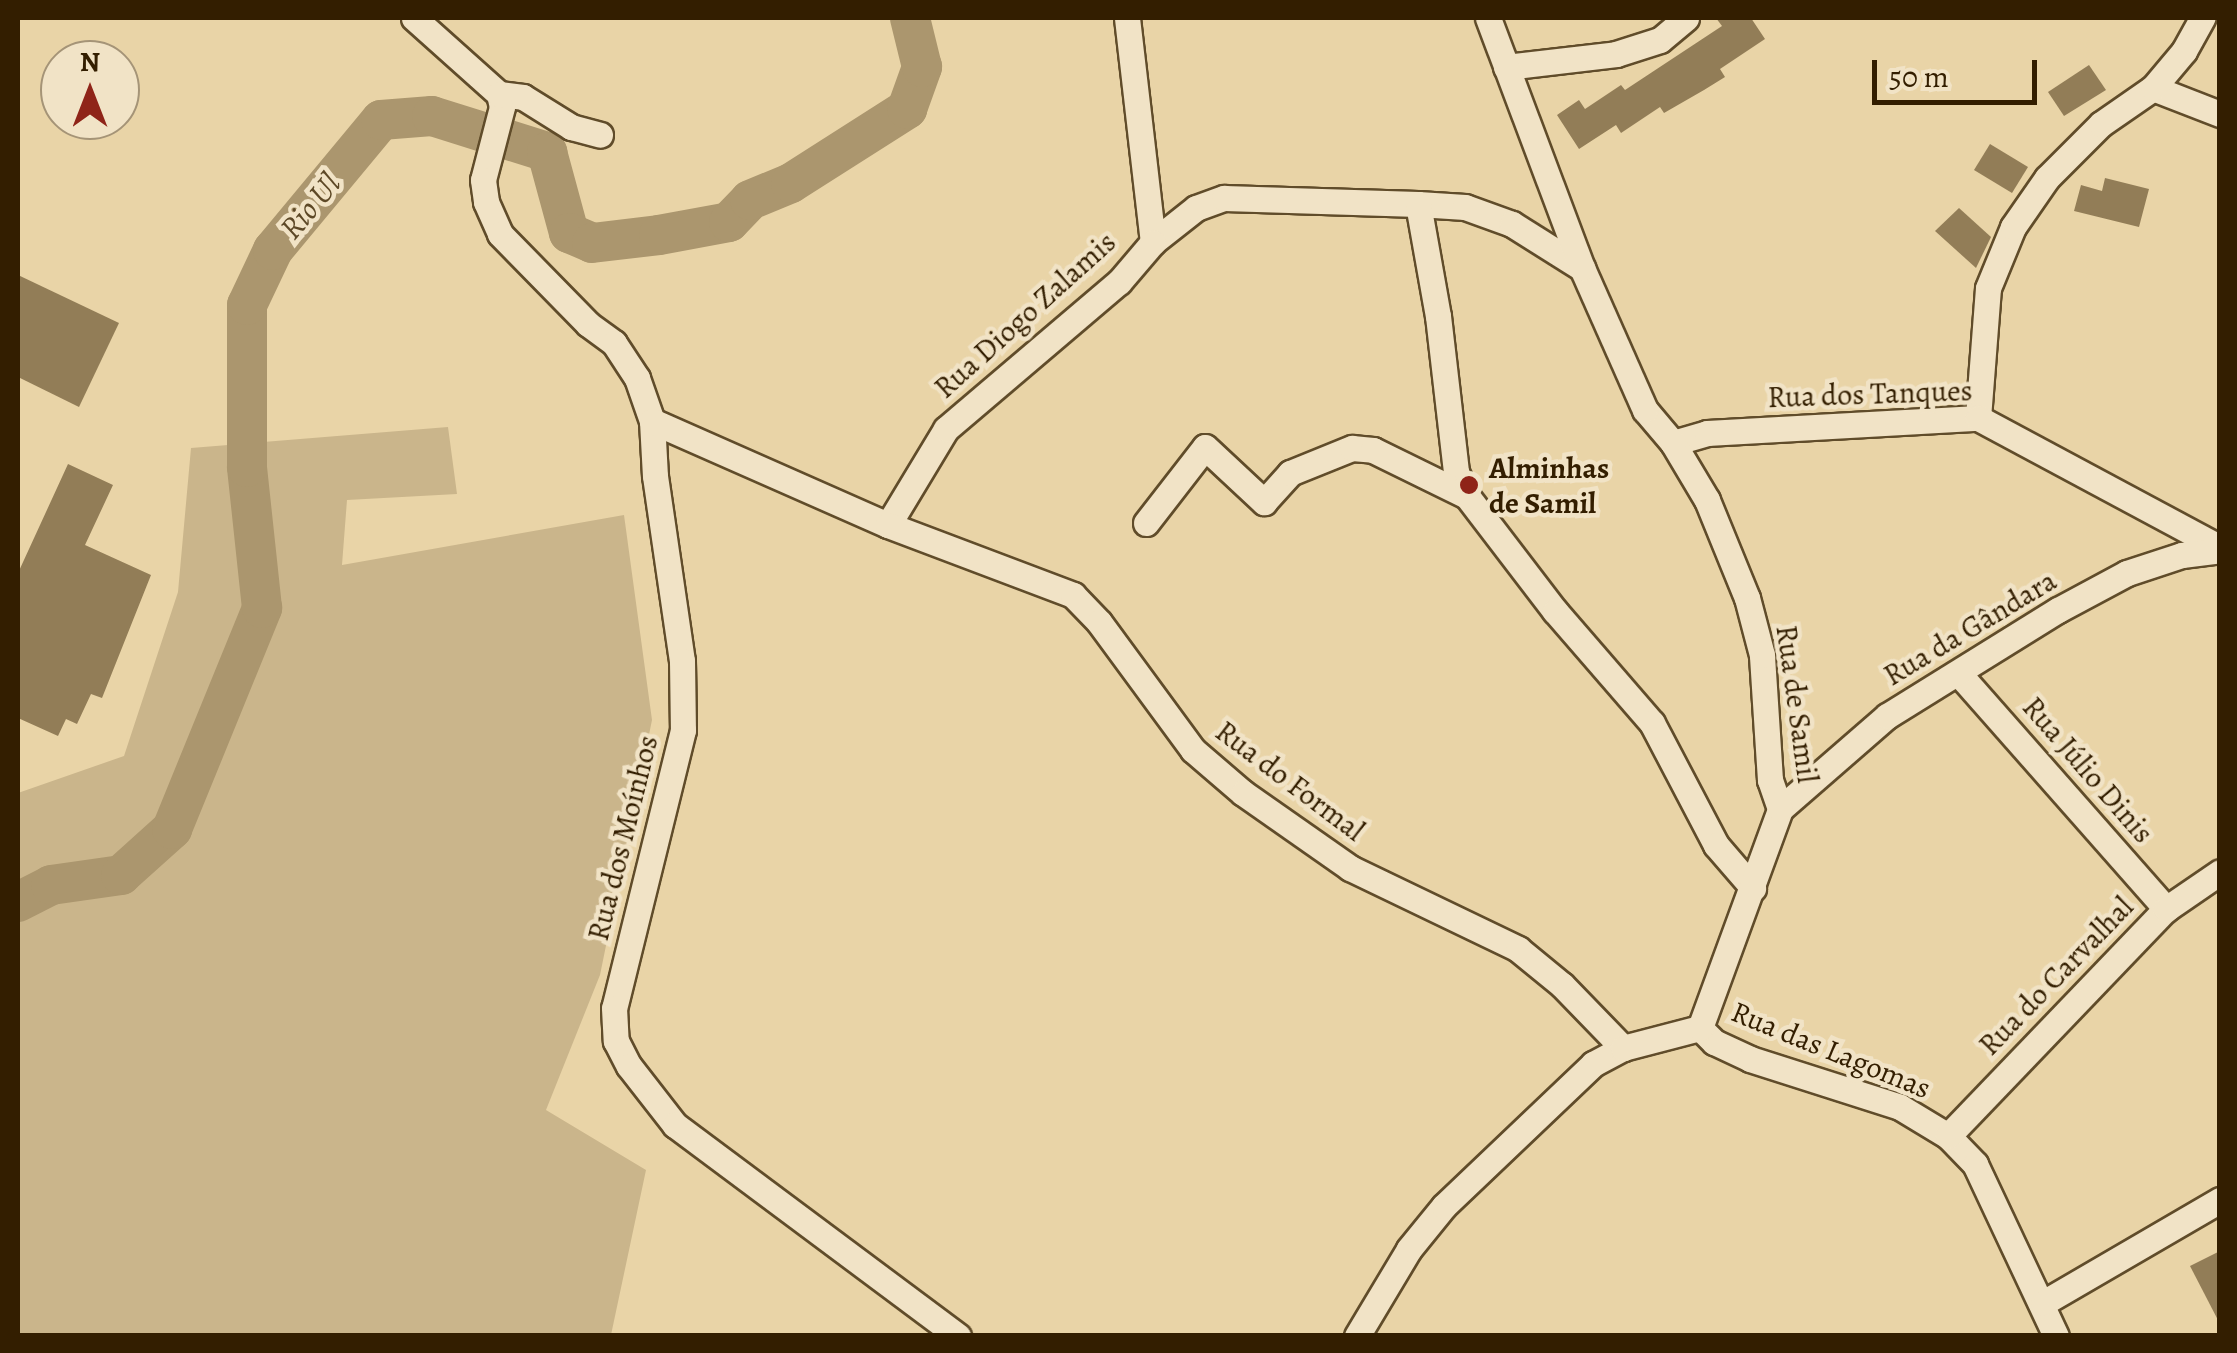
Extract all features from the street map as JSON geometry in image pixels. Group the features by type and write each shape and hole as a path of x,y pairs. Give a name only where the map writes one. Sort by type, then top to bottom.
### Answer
{"street":[{"path":"414,18 494,127 523,97 571,127 600,135"},
{"path":"1127,18 1153,242"},
{"name":"Rua de Samil","path":"1488,18 1582,268 1645,410 1672,442 1707,500 1748,598 1762,655 1770,780 1780,808 1700,1028"},
{"path":"1506,67 1616,54 1660,40 1686,18"},
{"path":"1978,418 1988,288 2013,227 2047,178 2100,124 2153,88 2184,52 2202,18"},
{"path":"2153,88 2220,114"},
{"name":"Rua dos Moínhos","path":"494,127 486,202 500,234 588,324 614,343 637,378 652,421 682,661 684,730 614,1008 616,1041 628,1066 675,1125 958,1336"},
{"name":"Rua Diogo Zalamis","path":"888,525 946,430 1119,282 1153,242 1196,208 1224,198 1465,207 1512,224 1582,268"},
{"path":"1418,204 1438,316 1456,472 1468,496 1555,611 1652,723 1716,845 1753,888"},
{"name":"Rua dos Tanques","path":"1672,442 1708,434 1978,418 2220,549"},
{"path":"652,421 888,525"},
{"path":"1146,523 1205,446 1264,502 1290,473 1352,448 1372,450 1468,496"},
{"name":"Rua do Formal","path":"888,525 1073,594 1099,622 1193,750 1243,793 1350,868 1518,949 1562,985 1623,1048"},
{"name":"Rua da Gândara","path":"1780,808 1887,716 2058,610 2128,573 2220,549"},
{"name":"Rua Júlio Dinis","path":"1960,674 2166,909"},
{"name":"Rua do Carvalhal","path":"1948,1136 2166,909 2220,872"},
{"path":"1357,1336 1409,1249 1444,1206 1593,1064 1623,1048 1700,1028"},
{"name":"Rua das Lagomas","path":"1700,1028 1714,1042 1750,1059 1900,1108 1948,1136 1975,1164 2056,1336"},
{"path":"2043,1303 2220,1200"}],"shaded area":[{"path":"448,427 457,494 347,500 342,565 624,515 652,720 600,975 546,1110 646,1170 611,1335 18,1335 18,793 124,756 178,592 191,448"}],"building":[{"path":"1716,18 1751,18 1765,39 1720,69 1725,77 1704,90 1664,113 1660,107 1621,133 1616,125 1579,149 1557,115 1579,100 1585,109 1621,85 1625,90 1722,26"},
{"path":"2089,65 2106,90 2064,116 2048,92"},
{"path":"1990,144 2028,167 2012,193 1974,170"},
{"path":"2105,178 2149,189 2139,227 2074,211 2081,185 2102,191"},
{"path":"1959,208 1991,237 1976,268 1935,231"},
{"path":"18,275 119,323 79,407 18,377"},
{"path":"68,464 113,485 85,545 151,575 102,698 91,694 77,724 66,719 58,736 18,718 18,573"},
{"path":"2220,1251 2220,1324 2190,1266"}],"waterway":[{"name":"Rio Ul","path":"18,902 51,885 121,875 172,829 262,608 247,467 247,305 273,250 381,120 432,116 547,152 569,233 592,243 729,222 750,200 791,183 907,109 922,67 910,18"}],"place":[{"name":"Alminhas de Samil","path":"1469,485"}]}
